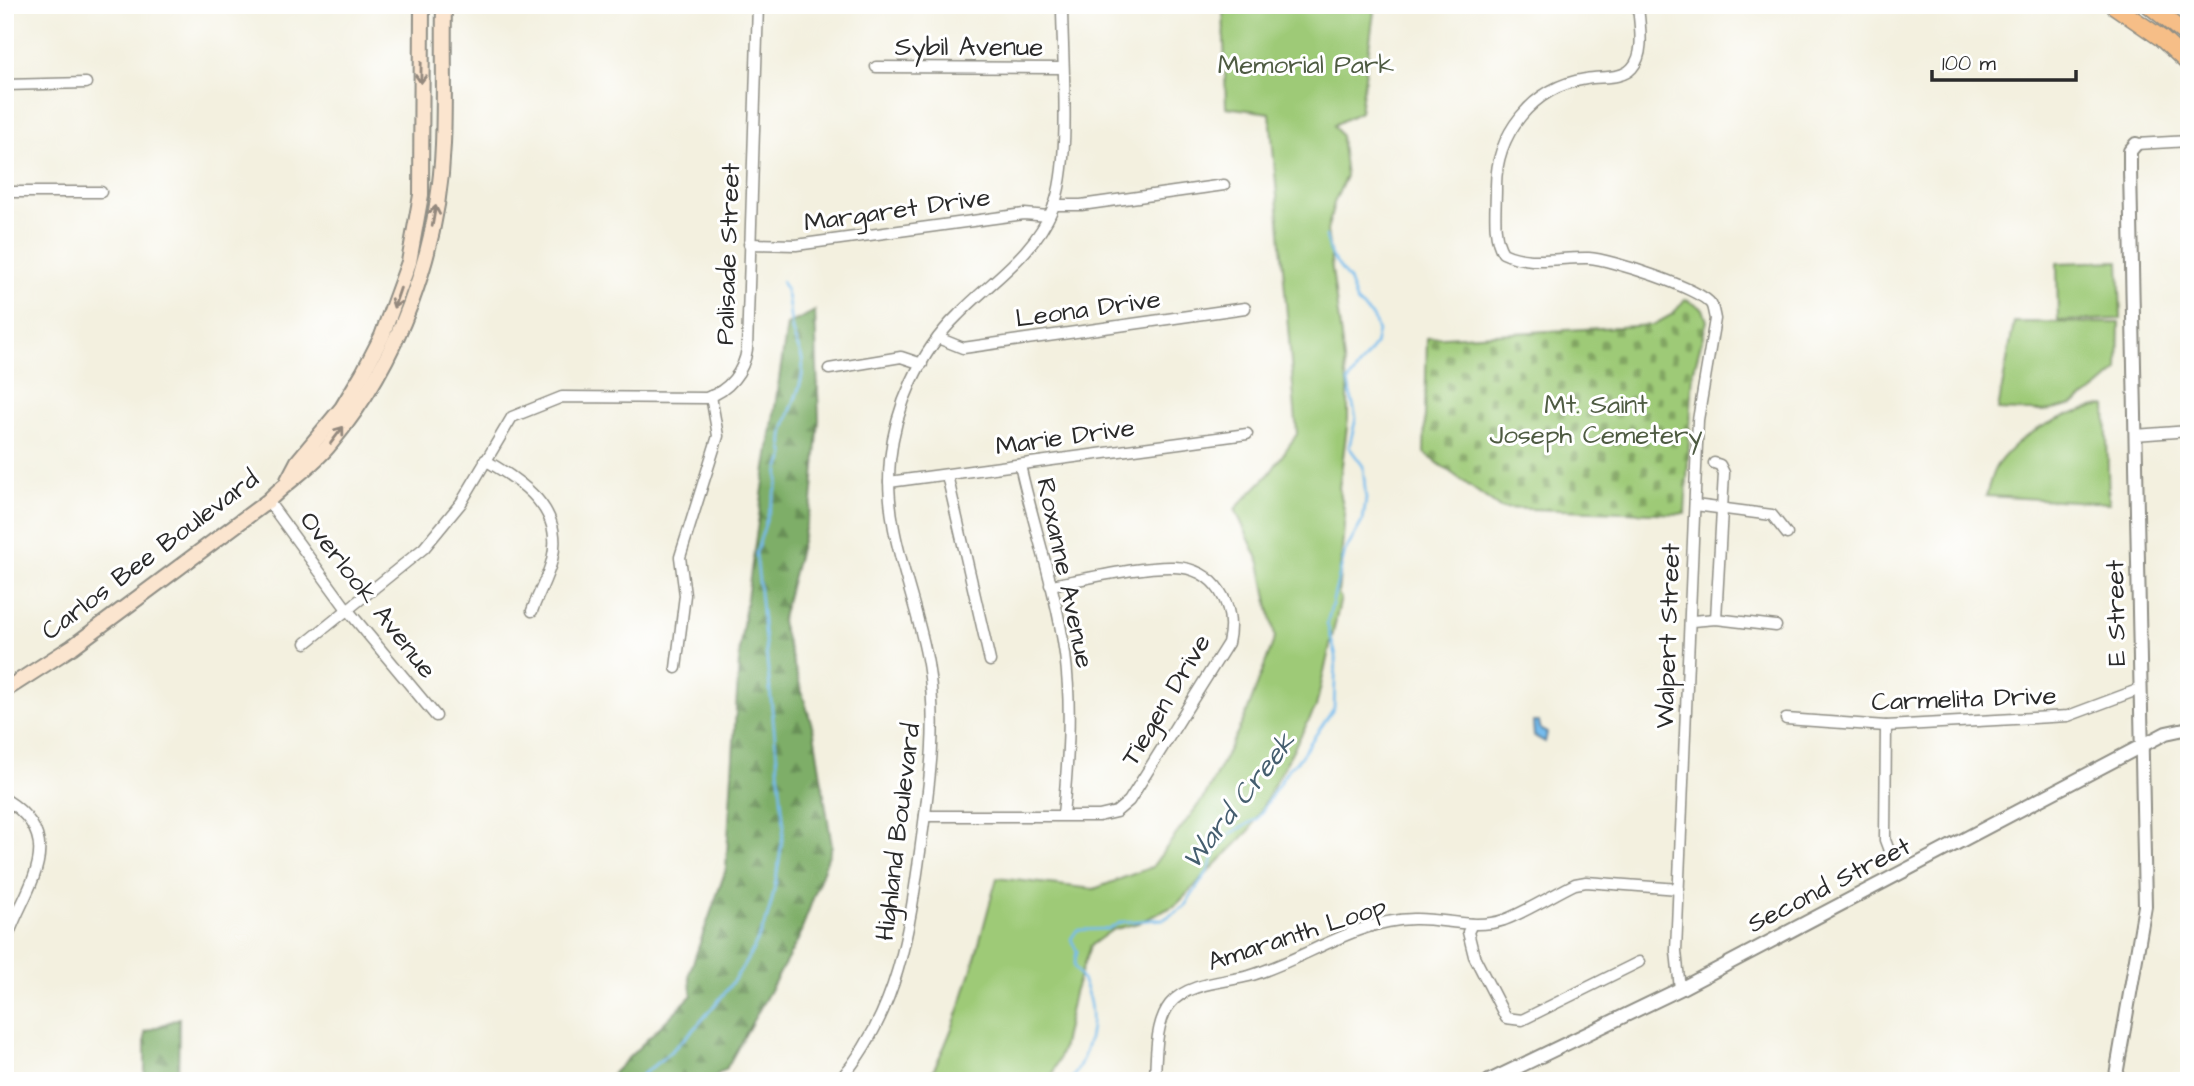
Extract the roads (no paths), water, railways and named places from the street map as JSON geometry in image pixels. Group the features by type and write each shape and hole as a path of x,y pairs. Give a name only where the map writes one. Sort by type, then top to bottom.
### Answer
{"main road":[{"name":"Carlos Bee Boulevard","path":"288,481 298,461 342,408 363,373 387,324 409,262 421,195 422,5"},
{"name":"Carlos Bee Boulevard","path":"5,690 83,640 268,501 288,481 307,470 356,409 397,337 419,283 433,220 443,146 444,5"},
{"path":"2113,5 2147,28 2189,64"},
{"path":"2149,5 2189,37"}],"street":[{"name":"Palisade Street","path":"711,396 735,378 746,357 758,5"},
{"name":"Highland Boulevard","path":"839,1081 875,1030 897,979 911,922 934,746 932,691 918,620 894,539 889,482 898,418 922,364 938,338 957,315 1027,253 1054,205 1062,166 1062,5"},
{"name":"Walpert Street","path":"1639,5 1640,50 1635,66 1628,72 1567,82 1554,89 1525,110 1506,138 1496,168 1497,239 1503,253 1517,260 1589,258 1613,261 1697,293 1711,304 1715,319 1700,401 1676,951 1680,989"},
{"name":"Sybil Avenue","path":"876,67 1062,68"},
{"path":"5,85 86,83"},
{"path":"2136,145 2189,141"},
{"name":"E Street","path":"2115,1081 2145,906 2130,151 2136,145"},
{"path":"1054,205 1081,205 1224,185"},
{"path":"5,192 101,192"},
{"name":"Margaret Drive","path":"749,244 796,245 1024,214 1049,216"},
{"name":"Leona Drive","path":"938,338 963,348 1245,308"},
{"path":"829,369 901,358 922,364"},
{"path":"306,642 424,548 461,503 512,417 562,397 711,396 718,436 680,557 685,596 676,668"},
{"path":"2135,435 2189,431"},
{"name":"Marie Drive","path":"889,482 1247,434"},
{"path":"485,460 525,483 541,501 552,530 553,559 532,611"},
{"path":"1714,463 1720,465 1724,473 1716,619"},
{"name":"Roxanne Avenue","path":"1020,465 1051,585 1065,653 1069,708 1069,769 1063,815"},
{"path":"947,475 990,661"},
{"name":"Overlook Avenue","path":"268,501 346,608 436,716"},
{"path":"1695,505 1772,515 1787,534"},
{"name":"Tiegen Drive","path":"925,816 1105,816 1120,810 1129,801 1228,643 1231,619 1227,601 1217,586 1184,568 1167,567 1051,585"},
{"path":"1692,621 1716,619 1776,626"},
{"name":"Carmelita Drive","path":"1786,719 1886,726 2077,715 2112,698 2140,689"},
{"path":"1886,726 1885,840 1891,856"},
{"name":"Second Street","path":"1489,1081 1680,989 2140,746 2166,733 2189,729"},
{"path":"5,799 24,813 40,854 38,871 15,916 5,945"},
{"name":"Amaranth Loop","path":"1155,1081 1156,1050 1164,1014 1182,993 1282,965 1344,935 1380,924 1413,919 1472,925 1503,920 1575,884 1679,889"},
{"path":"1472,925 1468,932 1474,956 1506,1018 1513,1021 1522,1020 1639,962"}],"water":[{"path":"1533,722 1539,722 1541,730 1547,733 1545,742 1534,736"}],"waterway":[{"name":"Ward Creek","path":"1071,1081 1085,1052 1091,1023 1088,995 1074,966 1077,951 1071,939 1077,930 1108,929 1121,922 1164,919 1184,907 1230,834 1257,819 1288,769 1299,759 1334,708 1336,655 1327,624 1345,552 1363,520 1366,499 1363,466 1349,447 1356,418 1348,382 1375,345 1378,331 1373,317 1357,303 1349,280 1331,256 1326,236"},
{"path":"633,1081 698,1025 736,977 764,925 776,882 784,826 756,553 778,483 779,469 785,455 785,426 803,369 782,281"}],"park label":[{"name":"Memorial Park","path":"1306,65"},
{"name":"Mt. Saint Joseph Cemetery","path":"1596,420"}]}
